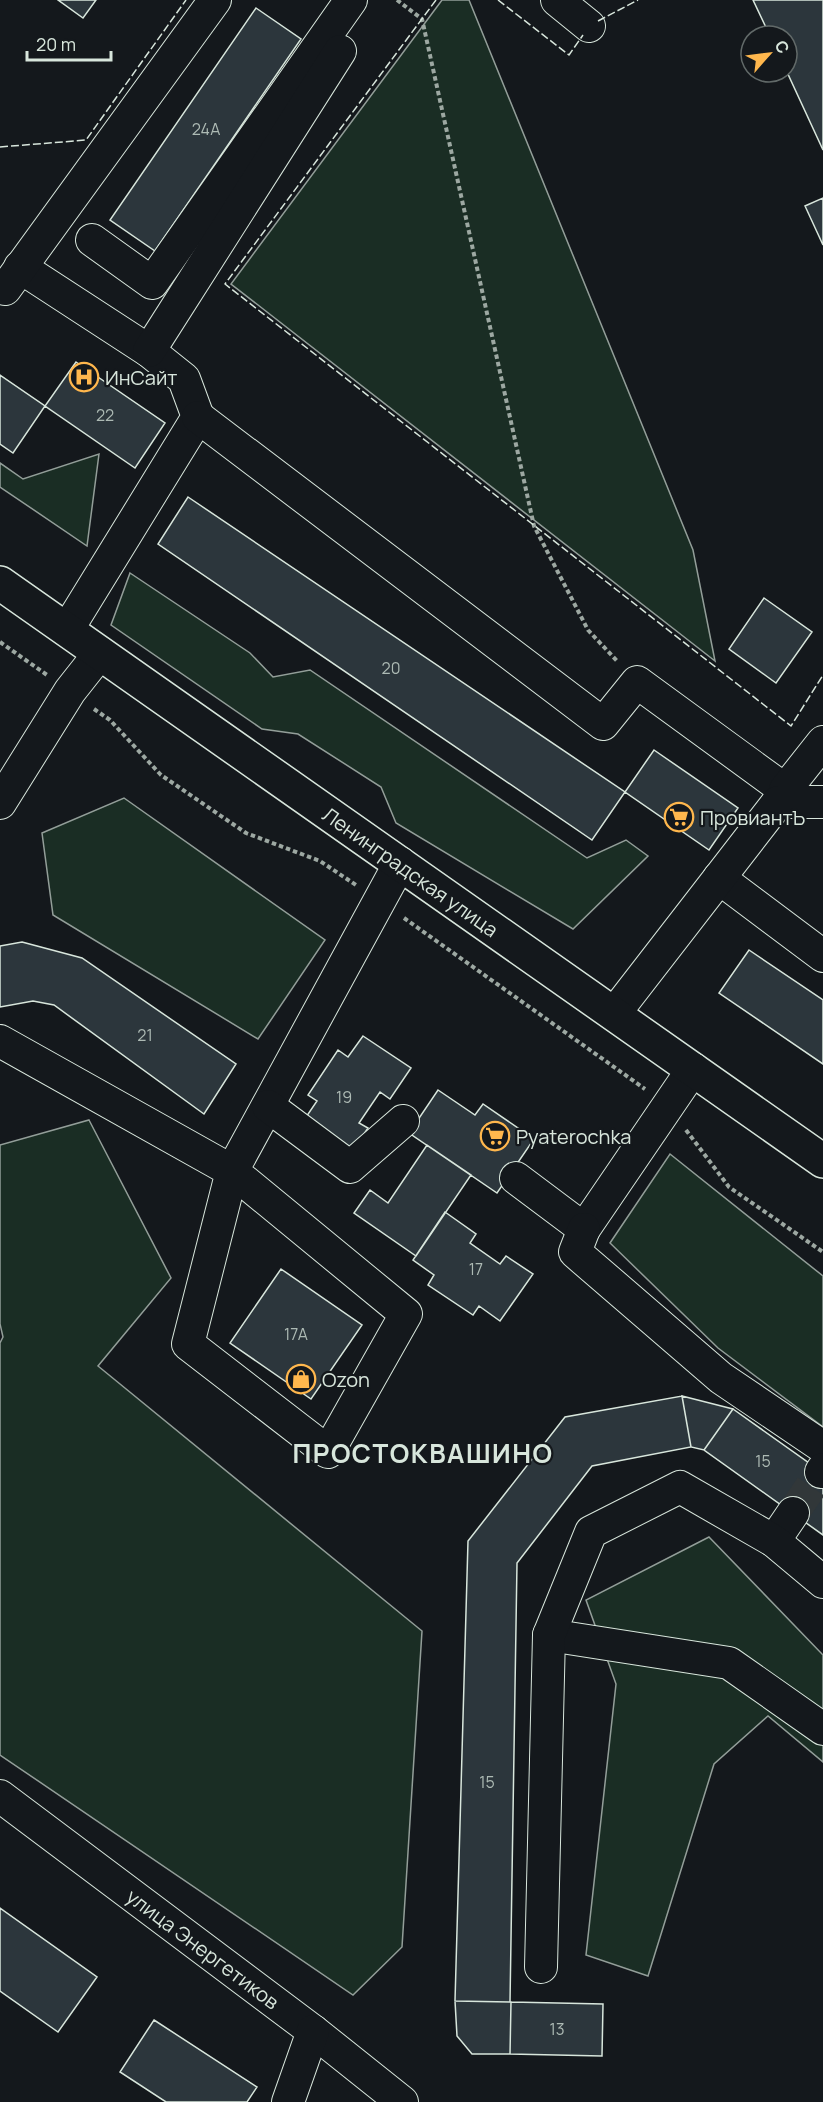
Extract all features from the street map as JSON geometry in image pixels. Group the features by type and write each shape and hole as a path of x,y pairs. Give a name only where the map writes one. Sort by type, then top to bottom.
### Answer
{"main road":[{"name":"Ленинградская улица","path":"0,583 823,1161"}],"street":[{"path":"215,0 10,276 149,351 184,380 198,417 603,724 637,682 782,796 823,802"},
{"path":"557,0 589,26"},
{"path":"149,351 358,3"},
{"path":"92,240 152,283 358,3"},
{"path":"67,630 198,417"},
{"path":"0,803 70,691 100,653"},
{"path":"614,1014 823,742"},
{"path":"0,1041 232,1171 406,1314 328,1452 188,1344 232,1171 400,863"},
{"path":"719,878 823,956"},
{"path":"693,1069 584,1229 575,1252 823,1463"},
{"path":"268,1106 350,1167 403,1121"},
{"path":"516,1178 584,1229"},
{"path":"541,1967 549,1635 591,1532 680,1488 774,1541 823,1582"},
{"path":"774,1541 793,1513"},
{"path":"549,1635 729,1663 823,1729"},
{"name":"улица Энергетиков","path":"0,1797 313,2031 402,2102"},
{"path":"288,2102 313,2031"}],"path":[{"path":"397,0 422,19 534,526 588,630 637,682"},
{"path":"0,642 110,720 161,775 246,833 320,861 667,1105 729,1187 823,1252"}],"green space":[{"path":"442,0 469,0 693,550 715,661 231,284"},
{"path":"99,454 87,546 0,487 0,463 23,479"},
{"path":"130,573 250,653 273,677 310,670 587,858 626,840 648,856 573,929 396,823 381,787 298,734 262,729 111,625"},
{"path":"124,798 325,940 258,1039 53,915 42,833"},
{"path":"89,1120 171,1278 98,1366 422,1631 402,1947 353,1995 0,1755 0,1343 3,1337 0,1324 0,1145"},
{"path":"670,1154 823,1276 823,1427 718,1348 610,1243"},
{"path":"709,1537 823,1655 823,1762 768,1716 714,1764 648,1976 586,1955 616,1684 586,1600"}],"building":[{"path":"58,0 96,0 83,18"},
{"path":"753,0 823,0 823,150 793,84 799,84 799,24 764,24"},
{"path":"256,8 301,39 155,251 110,220"},
{"path":"823,198 823,245 805,206"},
{"path":"76,362 165,423 135,468 45,406"},
{"path":"0,375 45,406 13,453 0,444"},
{"path":"188,497 625,792 592,840 158,544"},
{"path":"764,598 812,632 776,683 729,649"},
{"path":"654,750 738,808 709,850 625,792"},
{"path":"22,942 82,958 236,1064 204,1114 54,1005 33,1001 0,1007 0,946"},
{"path":"749,950 823,1000 823,1064 719,993"},
{"path":"363,1036 411,1068 390,1099 380,1092 359,1123 368,1128 350,1155 302,1123 317,1101 308,1095 338,1050 348,1057"},
{"path":"438,1090 475,1115 483,1104 534,1139 497,1193 409,1133"},
{"path":"427,1145 471,1175 416,1256 354,1213 370,1190 388,1203"},
{"path":"445,1212 476,1234 470,1243 500,1264 506,1256 533,1274 500,1321 479,1306 473,1315 428,1285 434,1275 413,1260"},
{"path":"281,1269 362,1325 311,1399 230,1343"},
{"path":"682,1396 691,1447 592,1466 517,1563 510,2002 455,2001 468,1541 565,1417"},
{"path":"682,1396 733,1409 704,1450 691,1447"},
{"path":"733,1409 823,1473 823,1535 704,1450"},
{"path":"0,1908 97,1977 58,2032 0,1991"},
{"path":"455,2001 511,2002 510,2054 472,2054 457,2036"},
{"path":"511,2002 603,2004 602,2056 510,2054"},
{"path":"154,2020 257,2087 247,2102 166,2102 120,2072"}],"tunnel":[{"path":"793,1513 821,1472"}],"fence":[{"path":"0,147 86,140 186,0"},
{"path":"436,0 225,284 791,726 823,675"},
{"path":"498,0 569,55 583,35"},
{"path":"598,21 638,0"}],"place":[{"name":"ИнСайт","path":"84,377"},
{"name":"ПровиантЪ","path":"679,817"},
{"name":"Pyaterochka","path":"495,1136"},
{"name":"Ozon","path":"301,1379"}],"district":[{"name":"ПРОСТОКВАШИНО","path":"423,1453"}]}
